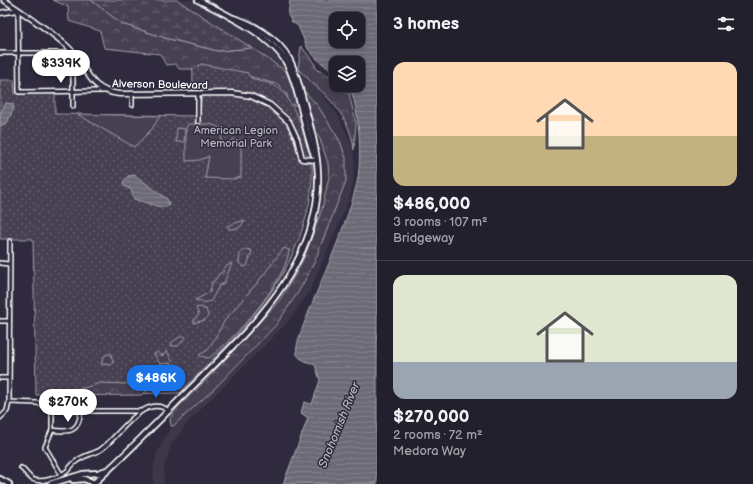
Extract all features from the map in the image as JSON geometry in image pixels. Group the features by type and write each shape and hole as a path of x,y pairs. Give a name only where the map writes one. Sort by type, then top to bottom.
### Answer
{"main road":[{"name":"Alverson Boulevard","path":"4,0 63,43 73,53 92,80 104,91 132,94 238,93 251,96 264,102 279,112 289,122 297,139 302,159 317,160"},
{"path":"94,483 169,411 259,318 292,273 300,257 312,222 318,184 317,160 304,113 284,58 269,41 253,29 198,0"},
{"path":"0,13 18,10"},
{"path":"50,484 83,474 98,473 108,470"},
{"path":"83,474 90,475 94,483"},
{"path":"0,479 6,484"},
{"path":"0,479 9,484"},
{"path":"60,484 77,479 94,483"},
{"path":"77,479 81,480 84,484"}],"street":[{"path":"18,10 19,92 104,91"},
{"path":"0,53 73,53 73,106"},
{"path":"132,94 132,105"},
{"path":"198,94 198,122"},
{"path":"0,418 7,411 9,402 10,241"},
{"path":"0,264 10,264"},
{"path":"0,321 9,321"},
{"path":"0,378 9,378"},
{"path":"9,402 37,403 52,408 81,411 141,411 158,406 164,407 169,411"},
{"path":"52,408 52,430 46,448 61,474"},
{"path":"52,430 74,429 79,422 81,411"},
{"path":"21,468 32,479 38,481 56,477 84,456 99,450 141,411"}],"shaded area":[{"path":"177,0 198,0 270,46 301,72 314,84 339,117 352,146 355,163 353,185 347,205 309,293 286,324 188,422 171,445 164,466 164,484 153,484 154,464 157,453 167,433 175,423 211,392 276,325 287,310 316,234 324,180 323,158 307,95 287,72"}],"green space":[{"path":"53,0 91,0 122,24 169,39 218,51 252,48 287,72 318,106 340,141 346,158 346,181 314,263 299,291 276,325 213,390 173,426 171,426 170,419 177,408 207,379 279,301 297,272 306,253 322,209 329,177 328,163 320,139 315,130 308,106 292,105 289,102 287,95 279,85 249,76 248,73 201,64 194,69 179,69 176,64 166,65 160,54 104,48 100,31 69,21 68,7"},
{"path":"91,0 177,0 252,48 218,51 169,39 122,24"},
{"name":"American Legion Memorial Park","path":"192,23 255,67 251,78 277,87 284,93 294,109 311,156 301,161 312,164 312,172 311,195 308,210 294,250 283,274 269,296 236,335 180,393 36,395 33,239 0,239 0,80 14,80 15,93 55,93 55,114 200,116 203,95 246,96 247,92 193,90"},
{"path":"301,46 314,63 317,70 329,76 329,92 349,92 356,123 354,150 349,130 340,113 328,98 298,69"},
{"path":"77,114 160,116 152,129 134,147"},
{"path":"188,124 210,124 223,129 220,146 233,140 241,140 241,177 234,179 205,178 209,156 200,160 186,161 186,128"},
{"path":"177,128 185,129 184,142 176,142"},
{"path":"245,220 239,228 229,229 227,226"},
{"path":"284,248 289,250 286,263 279,278 257,309 232,338 209,358 200,356 199,355 208,350 225,320 257,283"},
{"path":"247,249 252,251 247,266 244,267 239,263 240,253"},
{"path":"232,263 224,283 219,286 211,301 202,303 202,301 195,300 210,292 212,282 219,274 223,272 225,267"},
{"path":"199,307 206,309 208,316 205,320 194,323 194,319 199,315 196,308"},
{"path":"181,336 186,337 178,346 172,346 171,343"},
{"path":"167,351 172,361 185,373 184,384 179,385 177,382 180,377 179,371 170,363 160,364 154,354 157,352 162,356"},
{"path":"111,353 113,362 111,365 101,364 104,356"},
{"path":"138,381 145,386 147,391 141,395 57,396 55,390 84,388 100,383 127,384"}],"water":[{"name":"Snohomish River","path":"290,0 377,0 377,484 283,484 308,418 301,413 304,402 312,404 320,380 315,365 298,356 297,345 303,326 347,216 357,183 360,159 359,132 355,104 351,92 365,92 365,56 329,56 329,69 308,49 298,26 292,22 288,15"},
{"path":"6,103 13,104 14,108 7,123 0,126 0,114"},
{"path":"135,175 167,199 169,204 167,207 157,206 134,199 131,190 124,186 123,182 128,176"}]}
